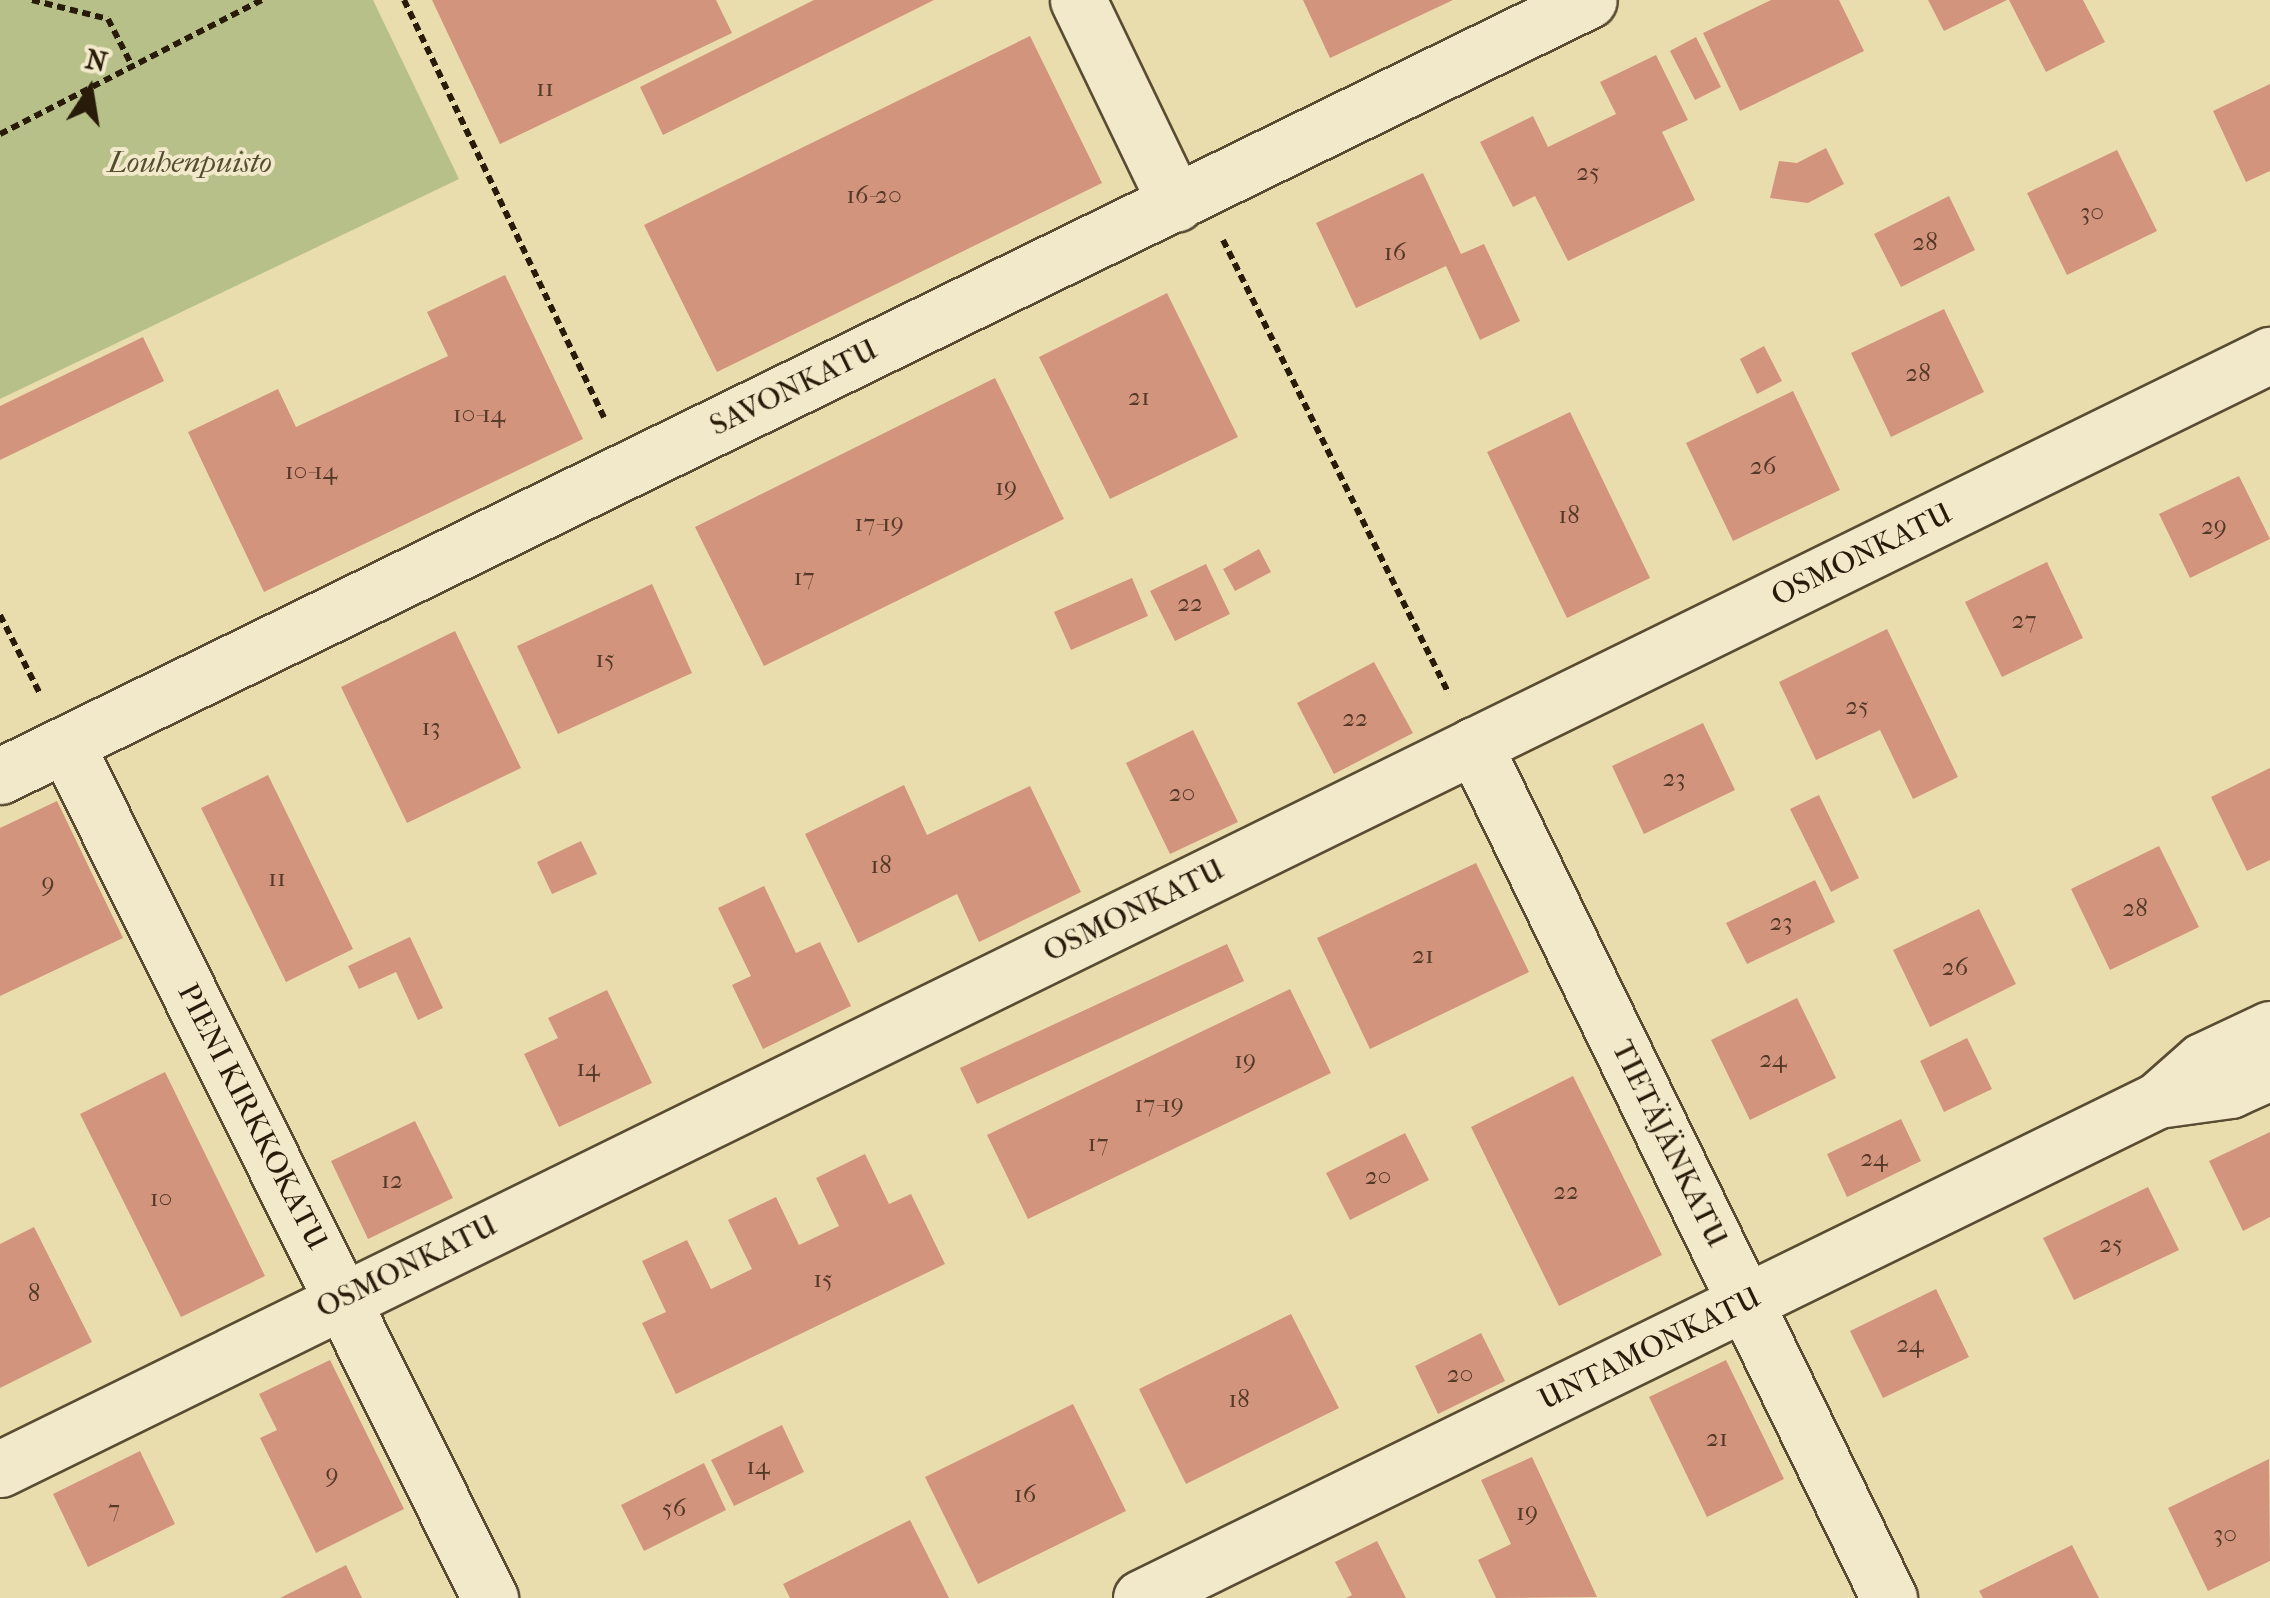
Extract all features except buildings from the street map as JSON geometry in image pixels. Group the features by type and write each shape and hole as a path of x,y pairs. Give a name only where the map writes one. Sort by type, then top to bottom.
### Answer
{"street":[{"path":"1078,0 1187,197"},
{"name":"SAVONKATU","path":"0,776 1588,0"},
{"name":"OSMONKATU","path":"0,1469 2270,355"},
{"name":"PIENI KIRKKOKATU","path":"66,745 490,1598"},
{"name":"TIETÄJÄNKATU","path":"1474,745 1889,1598"},
{"name":"UNTAMONKATU","path":"1141,1598 2158,1100 2202,1061 2270,1029"},
{"name":"UNTAMONKATU","path":"2158,1100 2230,1090 2270,1072"}],"path":[{"path":"32,0 108,19 132,66"},
{"path":"0,134 262,0"},
{"path":"404,0 628,468"},
{"path":"1187,197 1474,745"},
{"path":"0,614 66,745"}],"green space":[{"name":"Louhenpuisto","path":"0,0 373,0 459,179 0,399"}]}
